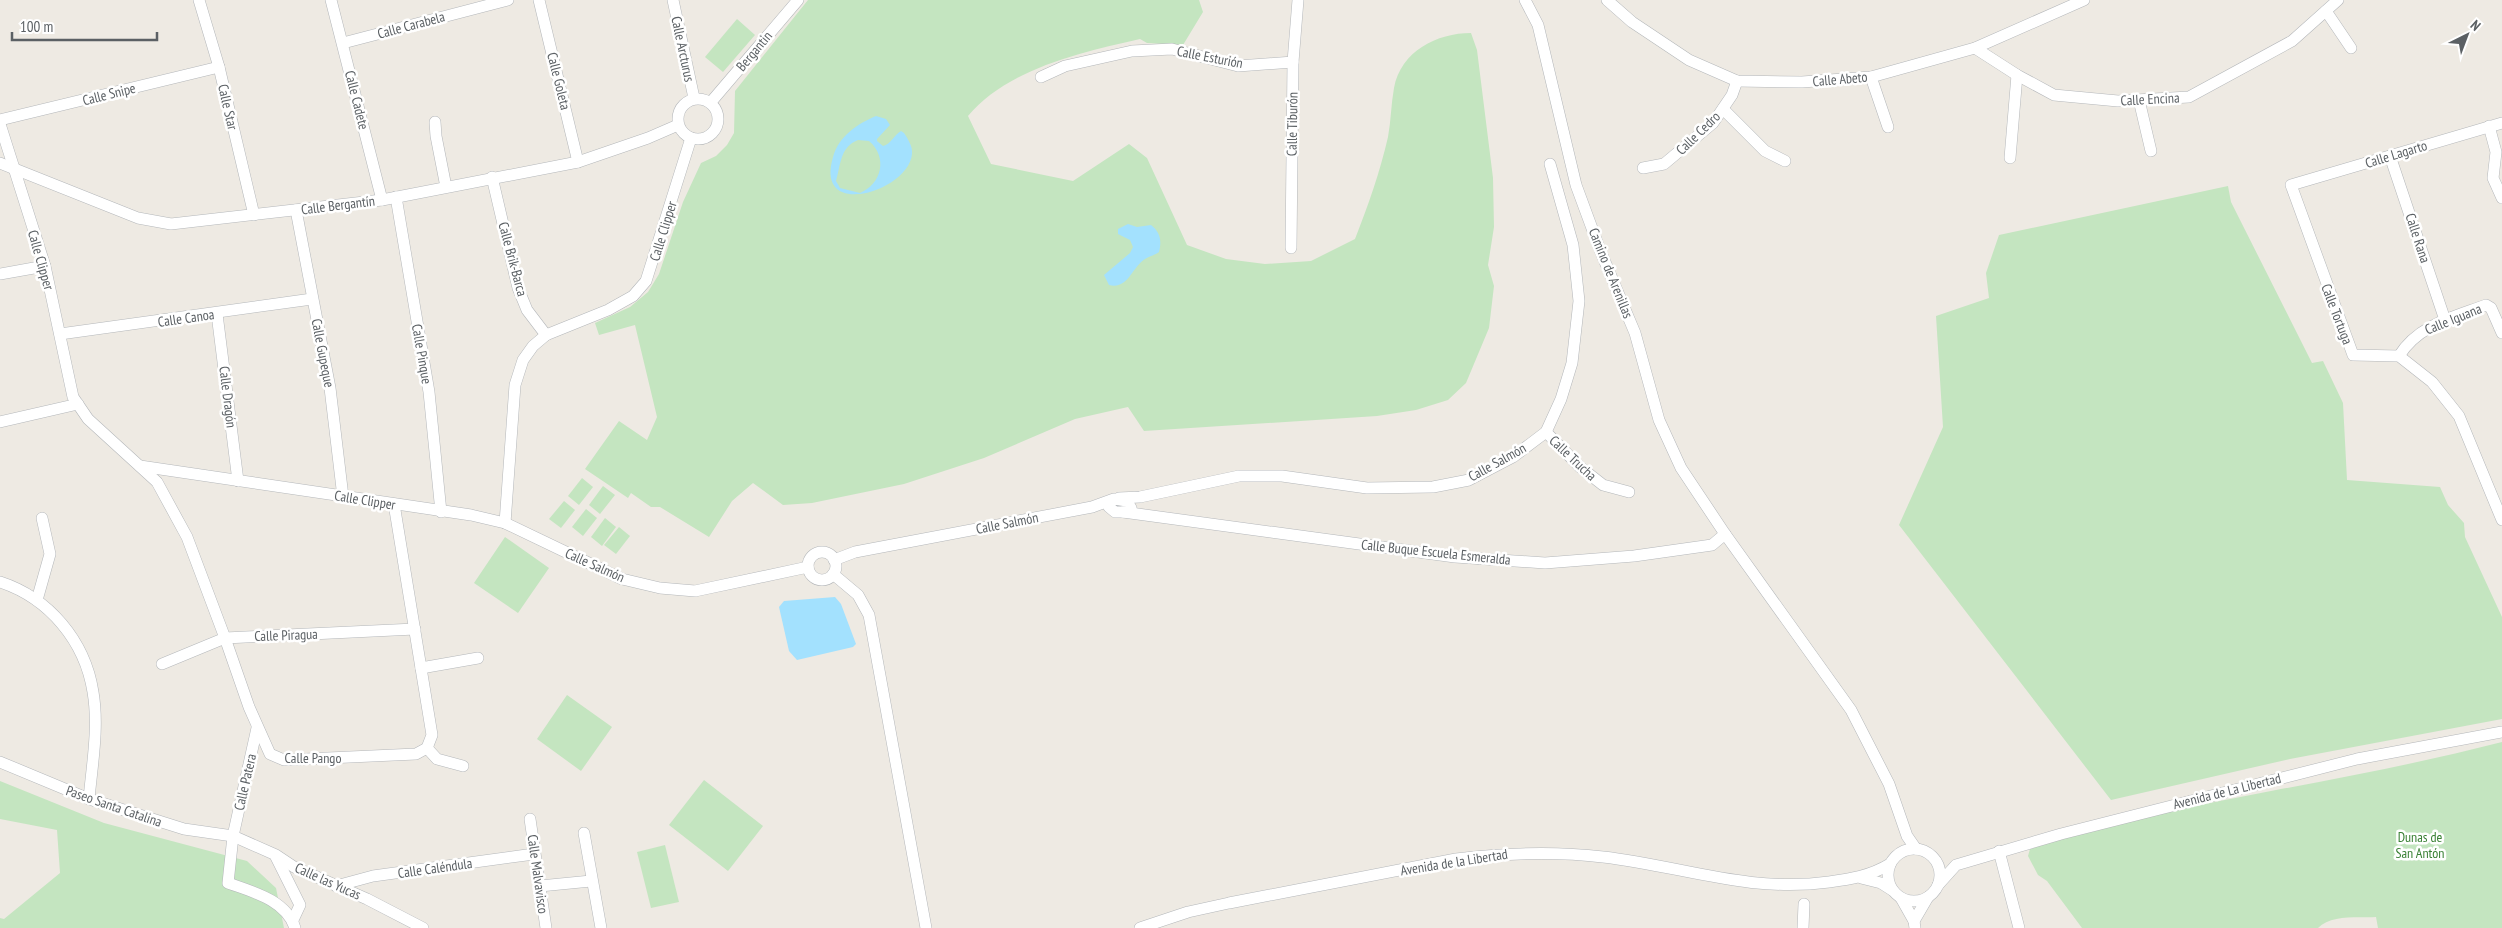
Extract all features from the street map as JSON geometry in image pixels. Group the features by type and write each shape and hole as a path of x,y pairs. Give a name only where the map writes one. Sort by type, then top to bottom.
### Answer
{"street":[{"name":"Calle Star","path":"199,0 218,67 254,216"},
{"name":"Calle Cadete","path":"331,0 382,200"},
{"name":"Calle Carabela","path":"343,43 508,0"},
{"name":"Calle Goleta","path":"539,0 578,162"},
{"name":"Calle Arcturus","path":"673,0 694,98"},
{"name":"Bergantin","path":"711,102 798,0"},
{"name":"Calle Tiburón","path":"1291,248 1293,62 1298,0"},
{"name":"Camino de Arenillas","path":"1525,0 1538,25 1576,185 1600,250 1636,333 1659,420 1681,468 1725,534 1851,710 1888,784 1910,849"},
{"name":"Calle Abeto","path":"1607,0 1632,22 1689,60 1737,81 1802,82 1872,77 1975,48 2084,0"},
{"name":"Calle Encina","path":"1975,48 2017,75 2054,94 2118,101 2189,97 2292,41 2338,0"},
{"path":"2326,11 2352,48"},
{"name":"Calle Esturión","path":"1041,76 1065,66 1132,51 1172,49 1238,66 1293,62"},
{"name":"Calle Snipe","path":"0,120 218,67"},
{"path":"2010,158 2017,75"},
{"path":"1872,77 1888,127"},
{"name":"Calle Cedro","path":"1643,168 1664,164 1713,123 1732,95 1737,81"},
{"path":"694,98 711,102 718,113 717,126 714,131 704,138 691,138 681,131 678,125 679,111 688,101 694,98"},
{"path":"2139,100 2151,151"},
{"path":"1723,109 1765,152 1785,161"},
{"path":"435,122 446,186"},
{"name":"Calle Lagarto","path":"2291,185 2502,122"},
{"name":"Calle Clipper","path":"0,124 45,266 73,397 88,419 140,466 394,504 505,523 515,384 523,360 533,346 546,335 608,310 633,296 646,281 652,270 691,138"},
{"name":"Calle Bergantín","path":"0,163 12,166 138,218 171,224 382,200 492,177 578,162 648,138 678,125"},
{"path":"2489,126 2496,152 2493,178 2502,198"},
{"name":"Calle Rana","path":"2390,156 2445,320"},
{"name":"Calle Salmón","path":"834,560 855,552 1092,507 1114,500 1140,497 1239,476 1282,476 1367,488 1433,486 1469,480 1513,457 1546,432 1561,399 1572,363 1579,301 1573,245 1550,164"},
{"name":"Calle Brik-Barca","path":"492,177 518,288 527,310 546,335"},
{"name":"Calle Tortuga","path":"2291,185 2353,355 2399,356"},
{"name":"Calle Pinque","path":"396,197 429,392 441,512"},
{"name":"Calle Gupeque","path":"296,210 330,388 343,497"},
{"path":"0,274 45,266"},
{"name":"Calle Canoa","path":"60,334 217,314 312,299"},
{"name":"Calle Iguana","path":"2399,356 2406,344 2424,329 2486,305 2491,308 2502,333"},
{"name":"Calle Dragón","path":"217,314 238,480"},
{"path":"2399,356 2432,382 2460,416 2502,518"},
{"path":"0,422 78,404"},
{"name":"Calle Trucha","path":"1546,432 1580,467 1603,485 1630,492"},
{"name":"Calle Pango","path":"140,466 156,482 187,537 257,728 270,754 284,760 416,754 427,748"},
{"path":"1125,510 1140,497"},
{"path":"1114,500 1127,501 1125,510 1109,507 1114,500"},
{"path":"394,504 432,735 427,748 437,759 463,766"},
{"name":"Calle Buque Escuela Esmeralda","path":"1092,507 1125,510 1144,515 1455,557 1545,562 1634,556 1712,545 1725,534"},
{"path":"37,600 50,554 42,518"},
{"name":"Calle Salmón","path":"505,523 622,579 660,588 695,591 808,567"},
{"path":"818,553 827,553 834,560 833,574 826,579 816,579 808,567 810,558 818,553"},
{"path":"833,574 858,595 869,615 926,928"},
{"path":"0,582 13,586 37,600 64,625 85,659 94,693 94,735 89,799"},
{"name":"Calle Piragua","path":"162,664 225,638 414,630"},
{"path":"421,668 478,658"},
{"name":"Calle Patera","path":"257,728 232,836 228,883 280,906 294,924"},
{"name":"Avenida de La Libertad","path":"1938,885 1956,865 1999,850 2356,759 2502,732"},
{"name":"Paseo Santa Catalina","path":"0,762 89,799 184,829 232,836"},
{"name":"Calle Malvavisco","path":"530,819 546,928"},
{"path":"584,833 591,881 601,928"},
{"name":"Calle las Yucas","path":"232,836 276,855 294,867 367,899 423,928"},
{"path":"1928,897 1915,901 1902,898 1892,890 1887,873 1890,864 1899,853 1910,849 1956,865"},
{"path":"1999,850 2019,928"},
{"name":"Avenida de la Libertad","path":"1140,928 1188,912 1229,903 1456,859 1547,852 1605,857 1752,884 1788,885 1861,878 1881,883 1892,890"},
{"name":"Calle Caléndula","path":"336,886 373,876 534,854"},
{"path":"276,855 300,905 294,924"},
{"path":"1914,924 1928,897 1938,885 1940,870 1933,857"},
{"name":"Avenida de la Libertad","path":"1861,878 1890,864"},
{"path":"540,886 591,881"},
{"path":"1902,898 1914,924"},
{"path":"1803,928 1804,904"}],"green space":[{"path":"808,0 1199,0 1203,12 1183,45 1147,43 1140,39 1070,57 1024,74 1003,86 984,100 968,116 991,164 1073,181 1129,144 1147,158 1187,245 1226,259 1265,264 1311,261 1355,239 1381,163 1388,137 1394,88 1404,64 1412,54 1434,41 1446,36 1471,33 1477,50 1493,178 1494,227 1488,265 1494,286 1489,328 1466,383 1448,400 1416,410 1377,416 1144,431 1128,407 1075,419 984,458 904,484 812,503 783,505 753,483 732,501 709,537 660,507 651,507 631,493 628,498 585,469 619,421 647,440 657,417 635,325 599,335 595,323 630,307 648,292 659,274 683,202 701,163 716,156 727,145 734,133 735,91"},
{"path":"737,19 755,35 723,72 705,57"},
{"path":"2228,186 2231,202 2312,363 2323,361 2343,403 2347,480 2440,487 2448,505 2464,523 2465,537 2502,617 2502,719 2290,759 2111,800 1899,525 1943,427 1936,316 1989,298 1986,273 1999,235"},
{"path":"582,478 593,487 579,505 568,496"},
{"path":"603,486 615,495 600,514 589,505"},
{"path":"564,501 575,510 561,528 549,519"},
{"path":"586,509 597,518 583,536 572,527"},
{"path":"605,518 616,527 602,546 591,537"},
{"path":"619,527 630,536 616,554 604,545"},
{"path":"505,537 549,568 518,613 474,583"},
{"path":"567,695 612,727 581,771 537,739"},
{"name":"Dunas de San Antón","path":"2502,742 2502,928 2378,928 2376,917 2353,917 2330,921 2318,928 2082,928 2047,881 2038,875 2028,856 2030,849 2121,822 2183,808 2390,768"},
{"path":"704,780 763,826 728,871 669,825"},
{"path":"0,781 104,823 247,861 276,888 284,928 0,928 0,918 4,919 60,873 57,830 0,819"},
{"path":"665,845 679,902 651,908 637,852"}],"water":[{"path":"876,116 886,119 890,125 877,139 883,146 901,131 910,143 912,154 907,167 896,179 881,188 864,193 849,194 837,189 831,177 833,157 844,137","holes":["858,140 869,141 879,155 880,170 878,177 867,189 860,193 840,188 836,181 844,152 852,143"]},
{"path":"1128,224 1137,227 1151,225 1160,237 1159,252 1140,263 1121,284 1109,285 1104,275 1130,253 1133,247 1130,240 1118,234 1118,229"},
{"path":"835,597 841,604 856,644 853,647 797,660 789,651 779,607 784,601"}]}
